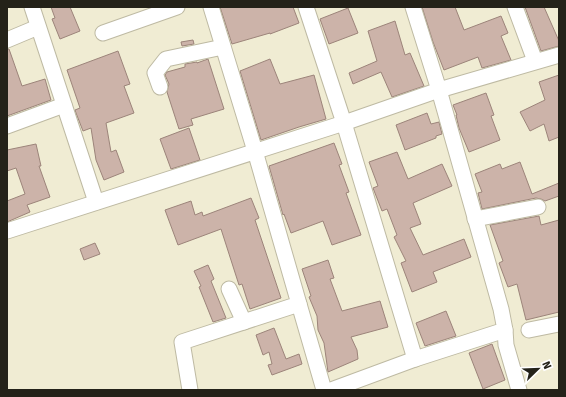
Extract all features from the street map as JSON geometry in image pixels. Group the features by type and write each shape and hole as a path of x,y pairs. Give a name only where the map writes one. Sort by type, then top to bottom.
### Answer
{"street":[{"path":"32,7 96,202"},
{"path":"103,32 177,7"},
{"path":"211,7 255,151 324,390"},
{"path":"306,7 344,123 415,359"},
{"path":"413,7 439,90 501,309 506,345 519,390"},
{"path":"515,7 536,61"},
{"path":"7,40 38,27"},
{"path":"160,87 155,73 166,59 223,47"},
{"path":"7,231 344,123 439,90 559,55"},
{"path":"7,126 64,105"},
{"path":"476,219 538,207"},
{"path":"228,290 244,322"},
{"path":"190,390 182,342 299,304"},
{"path":"529,330 559,324"},
{"path":"331,390 415,359 504,330"}],"building":[{"path":"51,7 70,7 80,31 60,39 52,19 55,18"},
{"path":"220,7 293,7 299,23 270,34 232,44"},
{"path":"422,7 455,7 464,30 501,16 508,33 501,36 511,60 482,68 478,57 444,70"},
{"path":"525,7 544,7 559,41 559,46 541,51"},
{"path":"348,8 358,33 329,44 320,19"},
{"path":"395,21 405,55 410,53 424,86 392,97 381,72 353,84 349,73 377,61 368,31"},
{"path":"193,40 194,44 182,46 181,42"},
{"path":"7,49 9,49 22,86 45,79 51,100 7,116"},
{"path":"118,51 130,84 124,86 134,113 106,123 111,152 116,150 124,172 104,180 96,160 91,128 83,131 76,113 75,110 80,108 67,70"},
{"path":"208,59 224,109 191,119 193,125 179,129 167,92 169,84 165,75 167,72 185,67 185,64 197,63"},
{"path":"270,59 280,84 314,75 326,119 261,140 240,71"},
{"path":"559,75 559,137 549,141 544,124 530,131 520,112 545,100 539,82"},
{"path":"486,93 494,115 491,116 500,140 469,152 459,128 457,115 453,105"},
{"path":"427,113 431,124 439,122 442,134 436,136 436,138 405,150 396,125"},
{"path":"189,128 200,160 171,169 160,139"},
{"path":"334,143 342,164 339,165 349,192 346,193 361,235 332,245 323,221 291,233 284,214 283,215 269,166"},
{"path":"36,144 41,166 39,166 50,197 27,205 30,212 7,222 7,201 25,194 16,168 7,171 7,150"},
{"path":"397,152 408,179 442,164 452,186 413,203 421,224 410,228 423,255 464,239 471,257 433,272 437,282 412,292 401,263 406,261 394,237 397,235 387,209 382,211 373,188 378,186 369,162"},
{"path":"520,162 532,194 559,183 559,196 545,201 536,198 482,209 478,193 482,192 475,174 500,164 502,169"},
{"path":"251,198 259,218 255,220 281,298 250,309 242,284 239,285 221,229 178,245 165,210 191,201 195,215 202,212 203,216"},
{"path":"539,216 541,225 559,220 559,312 526,320 517,284 508,287 499,263 503,261 490,225"},
{"path":"95,243 100,254 84,260 80,249"},
{"path":"328,260 334,278 330,279 342,311 380,301 388,327 351,337 357,350 358,359 328,372 324,343 318,330 317,316 309,297 311,296 302,269"},
{"path":"208,265 214,279 211,281 226,318 213,322 199,287 201,286 194,271"},
{"path":"446,311 456,336 425,346 416,323"},
{"path":"274,328 286,359 299,354 302,364 272,375 268,365 272,364 269,352 263,355 256,335"},
{"path":"492,344 505,380 483,389 469,353"}]}
